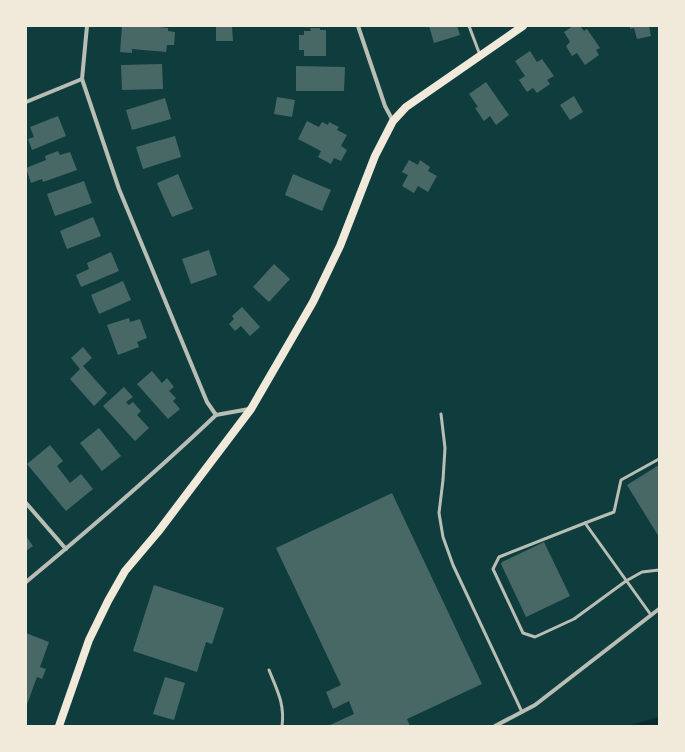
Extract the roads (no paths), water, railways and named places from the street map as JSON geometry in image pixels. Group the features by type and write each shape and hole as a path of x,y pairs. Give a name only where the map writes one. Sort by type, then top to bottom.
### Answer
{"main road":[{"path":"59,726 89,640 108,601 125,571 158,532 251,409 313,302 340,246 374,156 394,121 406,108 523,26"}],"street":[{"path":"87,26 82,79 119,189 207,402 216,415"},
{"path":"358,26 385,106 394,121"},
{"path":"26,102 82,79"},
{"path":"26,582 187,443 216,415 251,409"},
{"path":"26,502 66,549"},
{"path":"495,726 535,705 659,609"}],"lane":[{"path":"469,26 480,56"},
{"path":"440,414 444,448 443,480 439,513 443,537 453,565 522,712"},
{"path":"659,459 621,480 614,512 499,557 494,569 523,633 535,637 574,620 626,581 642,572 659,570"},
{"path":"585,523 651,615"},
{"path":"269,670 281,697 282,726"}],"water":[{"path":"659,717 659,726 627,726"}]}
